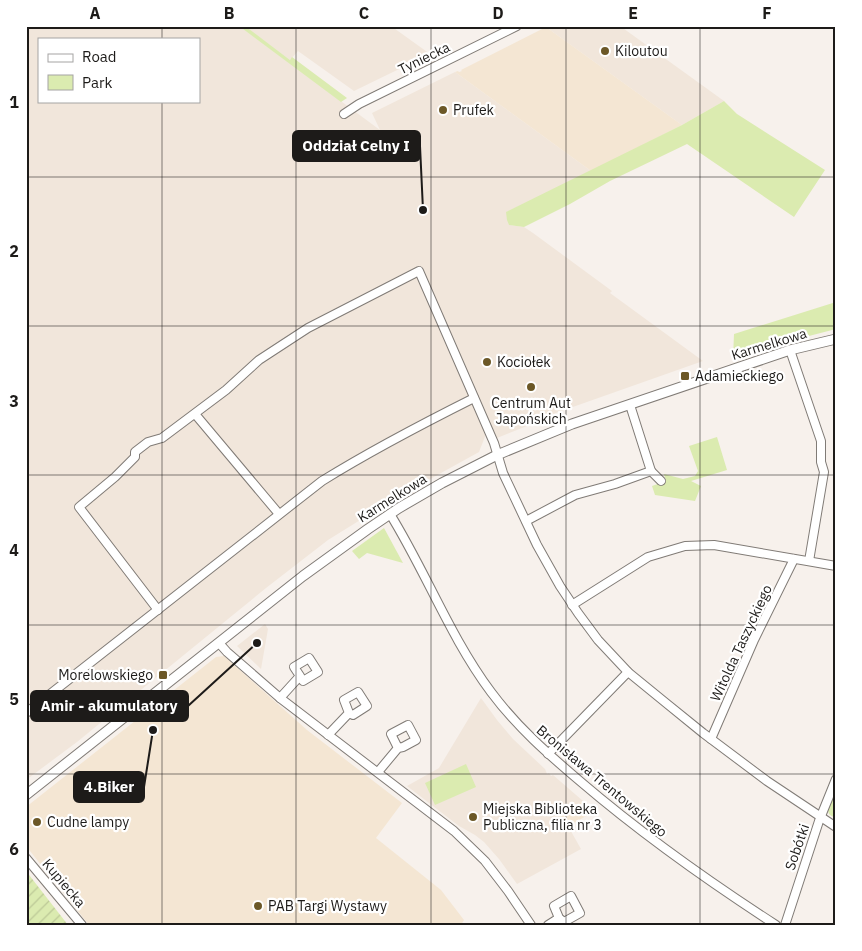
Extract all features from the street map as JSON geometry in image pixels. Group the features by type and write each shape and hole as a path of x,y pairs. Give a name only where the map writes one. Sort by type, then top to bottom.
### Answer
{"street":[{"name":"Tyniecka","path":"344,114 359,104 517,26"},
{"path":"158,610 79,507 115,477 135,457 135,452 148,442 162,438 195,414 226,390 259,360 300,333 419,271 494,443 503,473 537,545 572,605 598,640 628,672 673,710 767,781 836,827"},
{"name":"Karmelkowa","path":"26,796 303,576 390,514 442,483 497,455 572,424 790,350 836,339"},
{"path":"790,350 821,441 821,462 824,472 809,561"},
{"path":"26,713 322,481 359,458 474,398"},
{"path":"630,405 651,470 661,481"},
{"path":"195,414 279,514"},
{"path":"526,521 575,495 614,484 651,470"},
{"name":"Bronisława Trentowskiego","path":"390,514 444,616 470,660 510,716 525,732 598,797 653,841 719,888 776,925"},
{"path":"572,605 648,557 685,546 714,545 836,566"},
{"name":"Witolda Taszyckiego","path":"711,738 754,640 794,559"},
{"path":"219,643 280,698 451,828 485,861 531,925"},
{"path":"548,754 628,672"},
{"path":"280,698 300,676"},
{"path":"328,735 349,713"},
{"path":"378,772 398,748"},
{"name":"Sobótki","path":"785,925 820,817 836,779"},
{"name":"Kupiecka","path":"26,858 82,925"},
{"path":"548,925 559,918"}],"shaded area":[{"path":"26,26 239,26 380,130 372,113 455,72 591,171 507,212 509,225 524,227 533,233 612,291 610,293 703,361 527,422 527,426 497,438 493,430 486,434 479,452 394,499 328,540 77,742 26,780"},
{"path":"244,26 391,26 430,54 354,91 298,51 290,60"},
{"path":"620,26 724,101 682,125 546,27"},
{"path":"546,27 682,125 591,171 455,72 462,71"},
{"path":"265,624 268,629 261,669 237,646"},
{"path":"224,656 307,730 402,803 376,838 441,890 464,920 461,925 89,925 26,846 26,807 216,657"},
{"path":"481,698 513,739 545,769 547,774 553,775 583,801 558,815 566,828 568,826 581,849 517,884 484,842 459,826 407,786 439,768"},
{"path":"583,801 595,811 565,828 558,815"}],"green space":[{"path":"239,26 245,26 290,60 292,57 347,98 341,102"},
{"path":"724,101 737,114 825,170 794,217 687,144 610,181 524,227 509,225 506,212 682,125"},
{"path":"836,302 836,329 778,344 739,358 733,358 734,334"},
{"path":"717,437 727,470 691,481 701,486 695,501 655,495 652,486 666,481 664,474 683,479 695,476 698,471 689,446"},
{"path":"384,528 403,563 367,553 359,559 352,551"},
{"path":"466,764 476,787 435,805 425,783"},
{"path":"836,790 836,818 830,815 828,809"},
{"path":"26,871 68,925 26,925"}],"place":[{"name":"Kiloutou","path":"605,51"},
{"name":"Prufek","path":"443,110"},
{"name":"Oddział Celny I","path":"423,210"},
{"name":"Kociołek","path":"487,362"},
{"name":"Adamieckiego","path":"685,376"},
{"name":"Centrum Aut Japońskich","path":"531,387"},
{"name":"Amir - akumulatory","path":"257,643"},
{"name":"Morelowskiego","path":"163,675"},
{"name":"4.Biker","path":"153,730"},
{"name":"Miejska Biblioteka Publiczna, filia nr 3","path":"473,817"},
{"name":"Cudne lampy","path":"37,822"},
{"name":"PAB Targi Wystawy","path":"258,906"}]}
